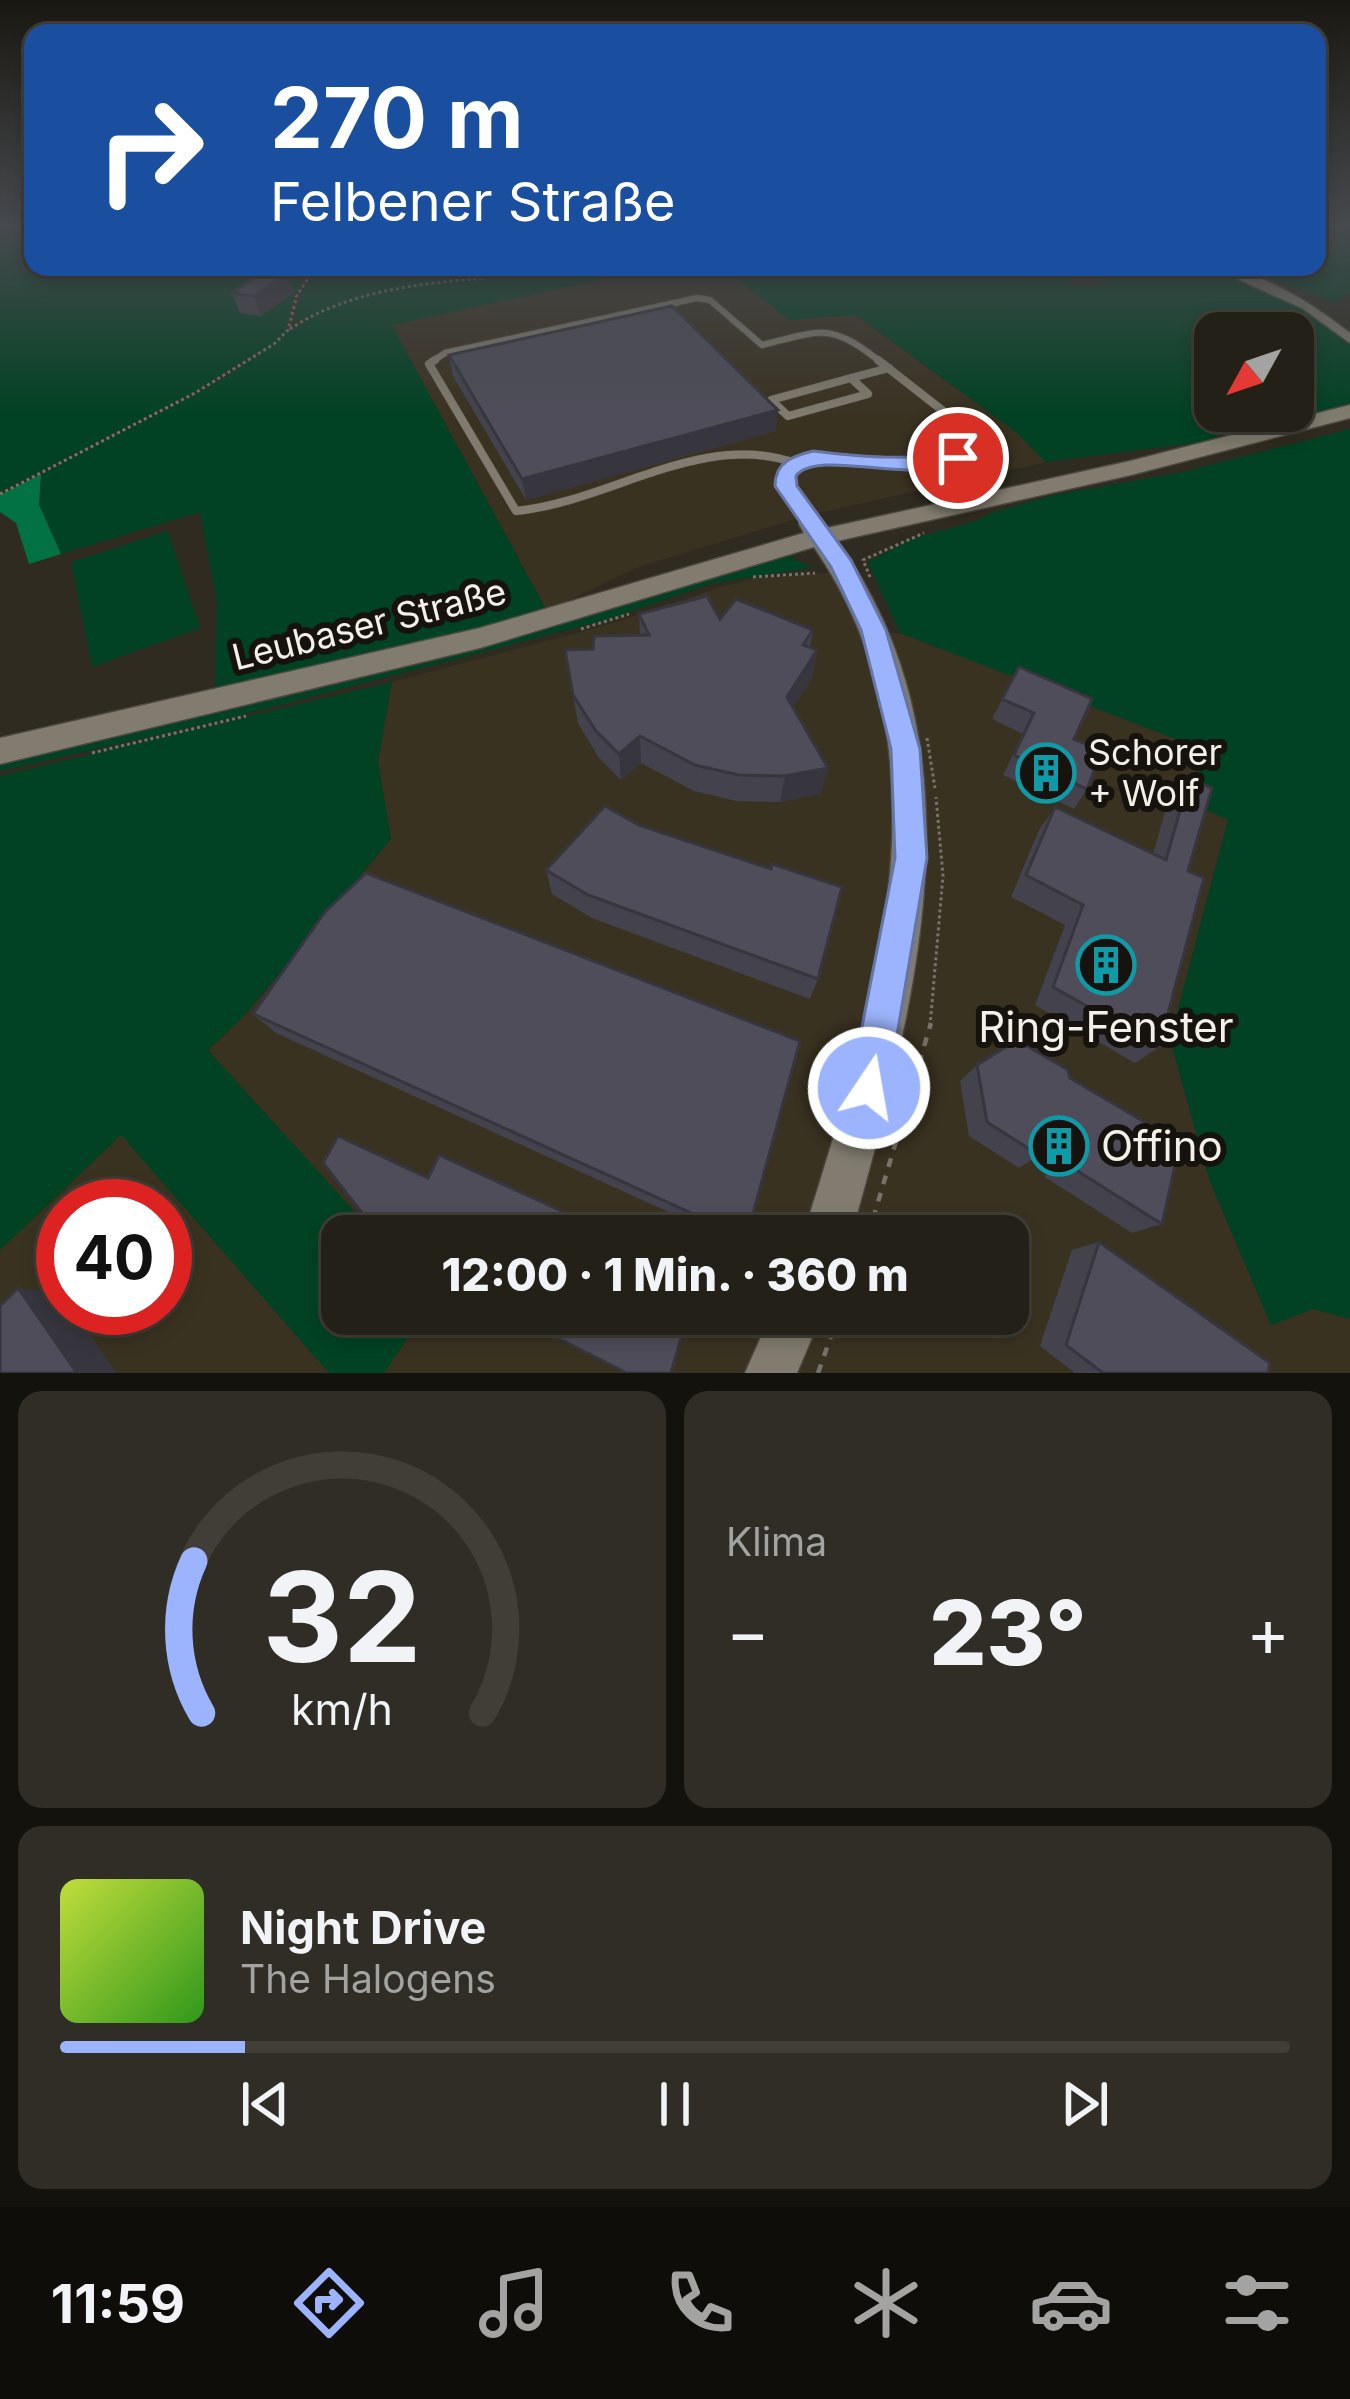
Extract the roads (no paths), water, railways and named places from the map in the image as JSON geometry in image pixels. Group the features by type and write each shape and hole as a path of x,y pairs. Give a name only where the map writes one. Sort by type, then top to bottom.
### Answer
{"main road":[{"path":"553,617 641,571 814,528 1204,448 1350,411"},
{"path":"814,528 850,580 874,630 905,749 911,858 872,1077 833,1215"},
{"name":"Leubaser Straße","path":"0,751 553,617 753,555 814,528"},
{"path":"771,1373 787,1335"}],"street":[{"path":"1273,291 1306,305 1350,339"}],"lane":[{"path":"795,463 764,449 724,455 516,512 430,364 445,353 697,298 710,300 762,345 832,331 845,334 962,424 974,441 972,452 922,465 813,457 795,463 786,475 786,486 814,528"},
{"path":"851,378 868,394 788,416 771,400 851,378 889,368"}],"place":[{"name":"Schorer + Wolf","path":"1046,773"},
{"name":"Ring-Fenster","path":"1106,965"},
{"name":"Offino","path":"1059,1146"}]}
